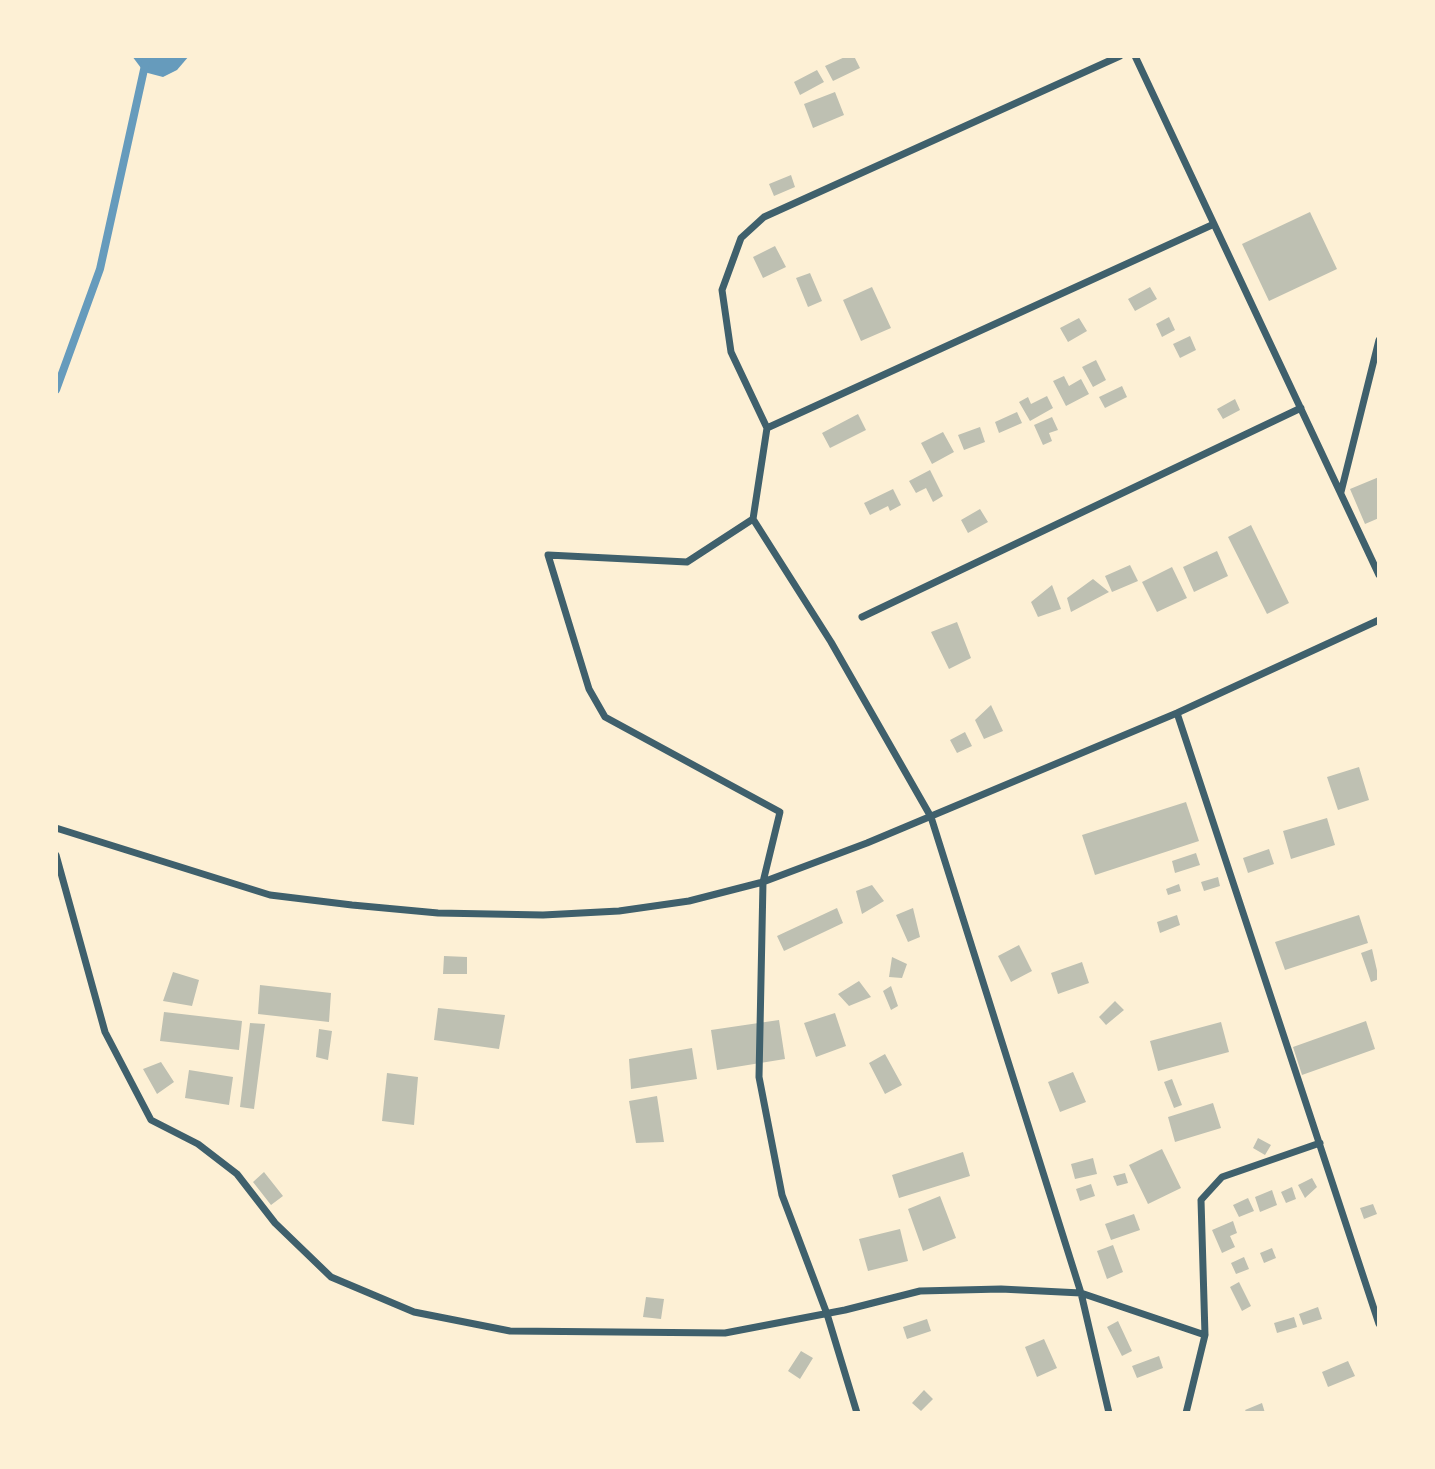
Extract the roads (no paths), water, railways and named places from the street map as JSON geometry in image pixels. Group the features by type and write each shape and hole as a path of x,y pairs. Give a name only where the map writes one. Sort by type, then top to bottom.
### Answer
{"street":[{"path":"1109,1413 1081,1293 931,817 831,642 753,519 767,428 731,352 722,290 741,238 764,217 1119,56"},
{"path":"1135,56 1379,575"},
{"path":"767,428 1214,223"},
{"path":"1340,493 1379,340"},
{"path":"862,617 1301,408"},
{"path":"753,519 687,562 548,555 589,689 605,717 780,812 763,882 760,1077 782,1195 827,1314 857,1413"},
{"path":"56,828 270,894 438,913 543,915 619,911 689,901 763,882 931,817 1177,713 1379,620"},
{"path":"1177,713 1379,1324"},
{"path":"56,855 105,1032 151,1120 198,1144 237,1174 275,1223 331,1277 414,1312 510,1331 725,1333 827,1314 920,1291 1001,1289 1081,1293 1205,1335"},
{"path":"1186,1413 1205,1335 1201,1200 1222,1177 1320,1143"}],"water":[{"path":"132,56 189,56 177,70 163,77 144,72"}],"waterway":[{"path":"56,390 100,269 147,56"}]}
